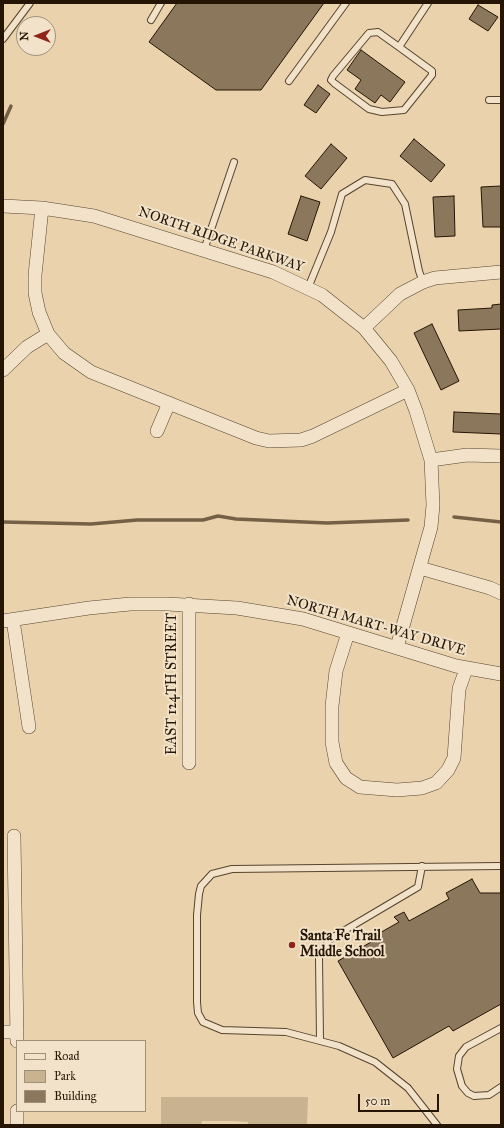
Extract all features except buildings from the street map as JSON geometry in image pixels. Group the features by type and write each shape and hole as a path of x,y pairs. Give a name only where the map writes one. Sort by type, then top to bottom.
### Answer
{"street":[{"name":"NORTH RIDGE PARKWAY","path":"3,206 42,208 94,216 273,272 308,288 334,303 364,328 391,361 408,390 431,460 433,504 430,527 420,568 397,647"},
{"path":"42,208 35,275 35,293 39,312 48,334 64,353 80,366 256,438 282,442 313,436 408,390"},
{"path":"364,328 400,294 423,282 435,278 501,272"},
{"path":"3,370 27,347 48,334"},
{"path":"157,431 169,403"},
{"path":"431,460 467,455 501,456"},
{"path":"420,568 483,586 501,593"},
{"name":"NORTH MART-WAY DRIVE","path":"8,620 89,608 130,604 189,604 237,608 276,613 348,632 466,668 501,674"},
{"name":"EAST 124TH STREET","path":"189,604 189,763"},
{"path":"8,620 29,727"},
{"path":"348,632 336,671 332,706 332,747 336,763 346,778 360,787 397,790 422,788 436,782 448,770 454,758 459,688 466,668"},
{"path":"3,1032 17,1037 14,836"},
{"path":"17,1112 17,1125"}],"lane":[{"path":"3,39 30,3"},
{"path":"151,20 161,3"},
{"path":"288,80 346,3"},
{"path":"399,47 428,3"},
{"path":"378,32 399,47 432,71 431,79 404,110 382,112 369,109 331,80 370,33 378,32"},
{"path":"489,100 501,100"},
{"path":"204,250 234,162"},
{"path":"308,288 331,232 342,194 366,180 392,184 405,204 419,271 423,282"},
{"path":"320,1040 319,957 330,940 418,887 422,866"},
{"path":"437,1125 408,1088 375,1062 339,1046 286,1032 222,1030 203,1022 198,1013 197,1002 197,915 201,886 212,874 232,869 501,866"},
{"path":"501,1028 466,1047 458,1056 457,1069 462,1086 468,1093 474,1096 489,1095 501,1087"}],"green space":[{"path":"161,1097 308,1097 307,1125 248,1125 248,1122 202,1121 201,1125 161,1125"}],"waterway":[{"path":"3,124 11,106"},
{"path":"3,522 91,524 137,520 203,520 218,516 236,519 327,523 408,520"},
{"path":"454,517 501,522"}],"place":[{"name":"Santa Fe Trail Middle School","path":"292,945"}]}
